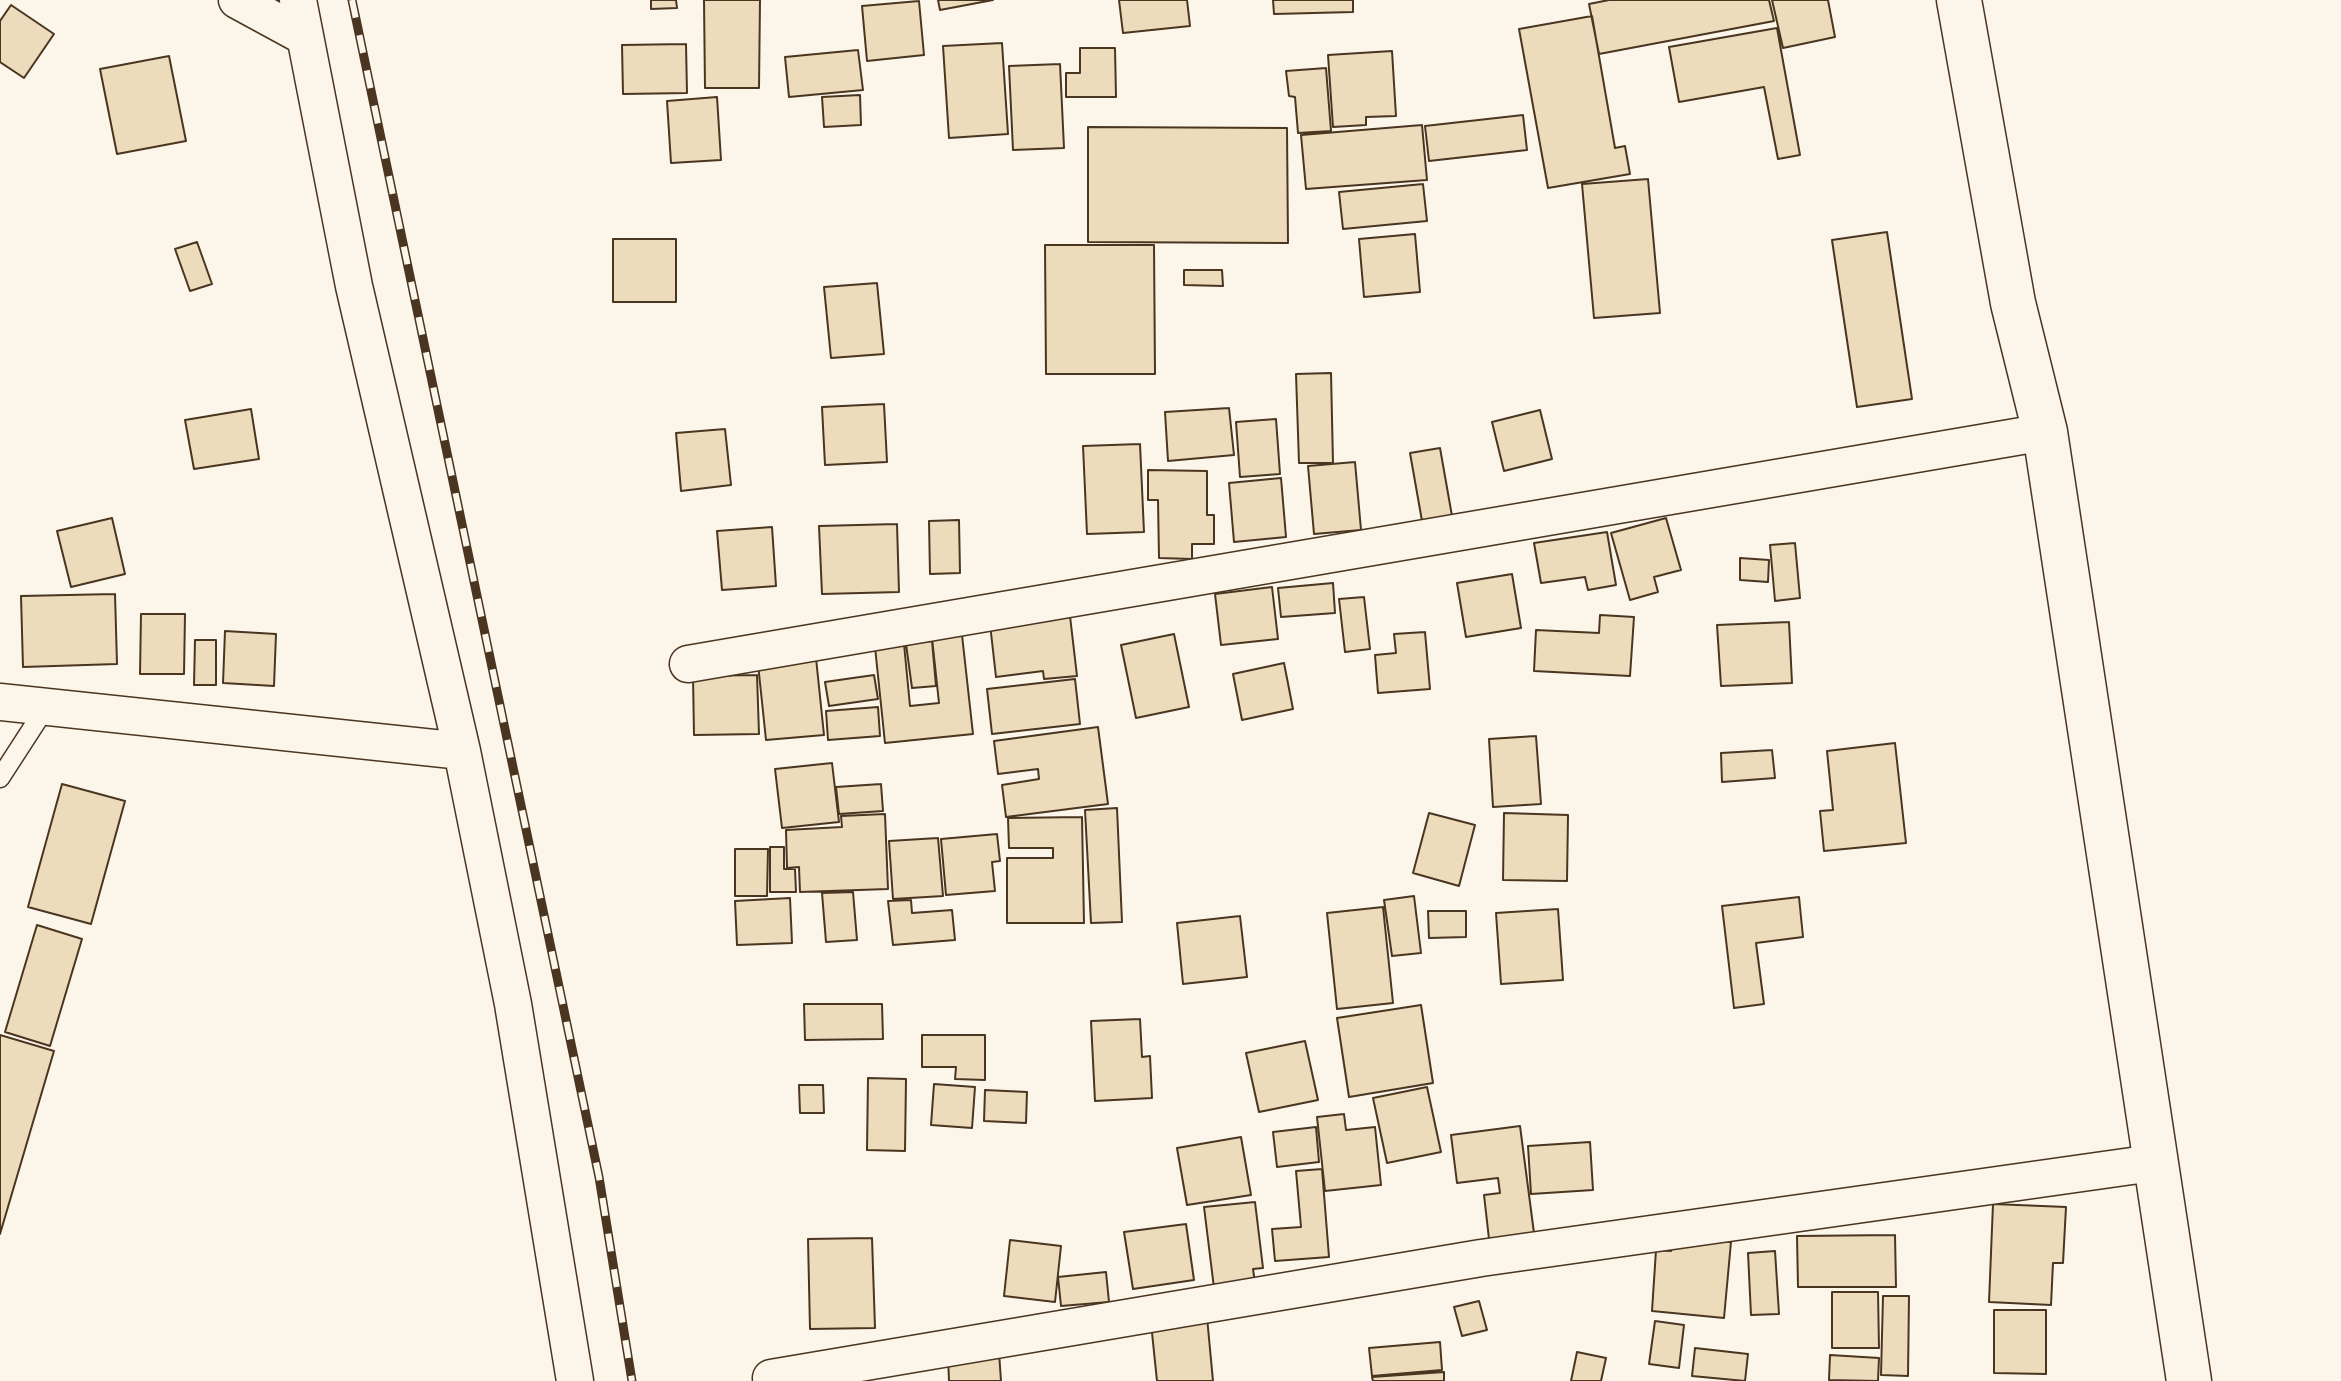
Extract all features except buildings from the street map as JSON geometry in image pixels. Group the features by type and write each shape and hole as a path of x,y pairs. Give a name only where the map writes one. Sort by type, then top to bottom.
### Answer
{"street":[{"path":"237,0 305,37"},
{"path":"298,0 354,286 462,751 513,1004 575,1381"},
{"path":"1959,0 2013,303 2045,432 2153,1163 2189,1381"},
{"path":"688,664 2045,432"},
{"path":"0,702 462,751"},
{"path":"771,1378 1481,1258 2153,1163"}],"lane":[{"path":"0,778 46,707"}],"railway":[{"path":"352,0 599,1177 632,1381"}]}
